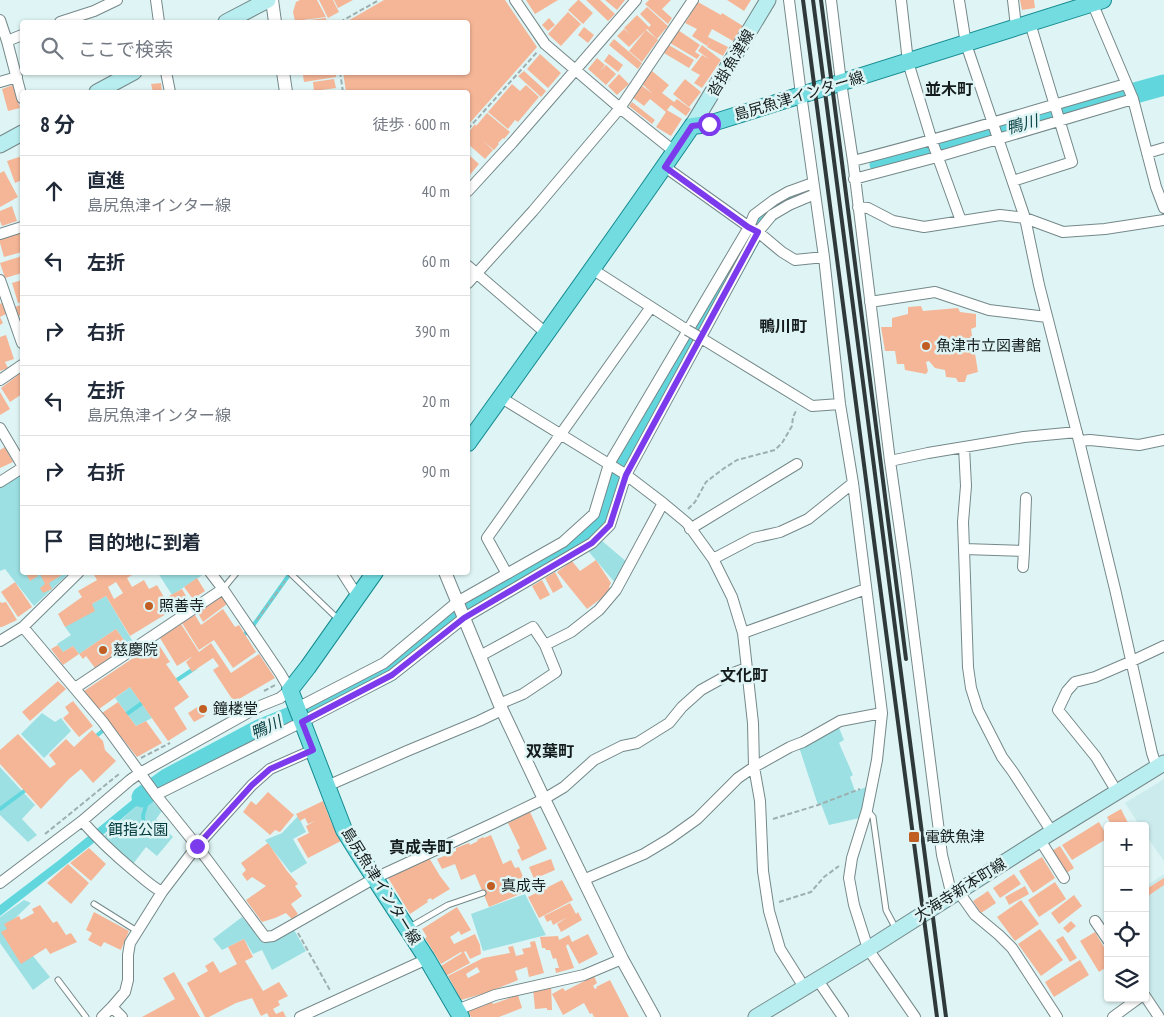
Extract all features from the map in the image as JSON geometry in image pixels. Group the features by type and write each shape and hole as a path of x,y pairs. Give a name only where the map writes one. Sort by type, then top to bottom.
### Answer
{"main road":[{"path":"230,20 268,0"},
{"name":"沓掛魚津線","path":"692,126 768,0"},
{"name":"島尻魚津インター線","path":"692,126 709,124 966,44 1095,1"},
{"path":"102,90 129,75"},
{"path":"470,439 547,334 692,126"},
{"path":"0,145 20,134"},
{"path":"287,685 308,667 373,575"},
{"name":"島尻魚津インター線","path":"287,685 344,830 428,959 458,1014"},
{"name":"大海寺新本町線","path":"756,1017 773,1012 811,983 1160,766"}],"street":[{"path":"66,20 94,11 117,0"},
{"path":"156,0 159,20"},
{"path":"272,0 275,20"},
{"path":"515,0 545,44 675,152"},
{"path":"470,189 636,0"},
{"path":"470,281 533,211 620,108 693,0"},
{"path":"789,0 824,257 840,404 853,482 882,713 877,760 867,810 852,858 849,878 854,905 868,949 915,1017"},
{"path":"831,0 942,855 955,893 975,915 1012,948 1057,1017"},
{"path":"901,0 908,62 932,142 961,221"},
{"path":"959,0 966,44 1025,218 1039,285 1078,436 1152,753 1160,766"},
{"path":"1013,0 1055,105 1072,162 1013,181"},
{"path":"1095,1 1132,99 1156,187 1164,208"},
{"path":"0,20 20,90"},
{"path":"7,41 20,36"},
{"path":"167,75 170,90"},
{"path":"283,75 286,90"},
{"path":"0,82 17,78"},
{"path":"853,161 932,142 992,122 1126,84"},
{"path":"854,179 1132,99"},
{"path":"1148,153 1164,148"},
{"path":"665,167 795,260 824,257"},
{"path":"300,715 392,675 464,618 592,543 610,525 625,474 753,229 754,216 774,200 788,192 813,183"},
{"path":"156,795 300,715 384,663 458,604 563,542 594,514 611,465 753,229 789,205 815,194"},
{"path":"858,208 868,208 893,221 924,227 1000,215 1025,218 1063,232 1105,230 1164,220"},
{"path":"0,234 20,228"},
{"path":"470,268 547,334"},
{"path":"592,269 687,330 812,406 840,404"},
{"path":"0,280 20,337"},
{"path":"870,302 935,292 989,310 1047,317"},
{"path":"506,574 487,538 651,307"},
{"path":"0,380 20,366"},
{"path":"500,397 625,474 679,517 713,559 732,597 743,633 753,723 754,767 760,802 763,871 768,906 780,949 843,1017"},
{"path":"0,428 20,461"},
{"path":"890,461 1024,437 1078,436 1090,440 1139,445 1164,440"},
{"path":"964,447 966,486 963,522 968,667 971,688 978,710 1046,836 1064,878"},
{"path":"690,529 797,464"},
{"path":"0,482 20,469"},
{"path":"713,559 753,538 780,532 808,519 853,482"},
{"path":"1024,567 1026,498"},
{"path":"545,645 571,632 599,610 616,590 663,503"},
{"path":"964,549 1024,551"},
{"path":"0,641 22,628 76,575"},
{"path":"0,884 82,821 140,773 260,706 280,698 287,685 212,575"},
{"path":"344,575 358,597"},
{"path":"446,575 501,707 544,799 622,959 654,1017"},
{"path":"75,688 223,589"},
{"path":"743,633 866,589"},
{"path":"326,786 479,721 556,672 545,645 533,627 480,656"},
{"path":"22,628 103,722 156,795 265,937 273,936 375,878 544,799 564,787 594,760 622,746 637,743 670,722 682,707 701,690 728,675 747,668"},
{"path":"1117,792 1096,757 1058,710 1067,691 1075,682 1095,677 1164,646"},
{"path":"583,880 644,854 669,839 697,819 738,778 754,767 837,723 882,713"},
{"path":"102,1017 125,992 128,980 130,943 162,892 197,846 252,785 270,769 313,750"},
{"path":"82,821 115,855 162,892"},
{"path":"1095,921 1104,934"},
{"path":"300,1017 428,959"},
{"path":"458,1014 495,995 584,975 622,959"},
{"path":"1113,1017 1134,1002"},
{"path":"1149,1002 1159,1017"},
{"path":"112,1008 122,1017"}],"lane":[{"path":"223,589 234,575"},
{"path":"292,575 340,621"},
{"path":"867,810 873,817 886,910 897,930"},
{"path":"407,928 448,905 483,892"},
{"path":"94,904 137,931"},
{"path":"58,980 86,1017"}],"path":[{"path":"344,20 379,0"},
{"path":"470,127 545,44"},
{"path":"340,75 343,90"},
{"path":"679,517 695,502 706,482 723,469 737,460 775,450 782,443 792,426 793,417 802,400"},
{"path":"250,630 289,575"},
{"path":"259,695 287,685"},
{"path":"45,834 133,762 174,740"},
{"path":"761,822 818,805 872,785"},
{"path":"768,906 811,892 824,877 852,858"},
{"path":"293,924 336,1001"}],"shaded area":[{"path":"169,777 151,794 145,816 145,826 140,831 138,829 142,824 141,815 147,797 90,846 0,916 0,905 59,860 143,791"},
{"path":"1164,779 1164,861 1149,840 1149,822 1137,822 1125,803"},
{"path":"1164,874 1164,1017 1160,1017 1149,1002 1149,884"}],"green space":[{"path":"20,474 20,575 67,575 34,606 5,569 0,571 0,487"},
{"path":"601,540 628,563 616,584 589,552"},
{"path":"159,575 202,575 172,595"},
{"path":"106,596 133,642 128,646 116,629 79,654 73,646 63,652 57,644 71,635 65,627 92,604"},
{"path":"130,687 152,718 136,726 115,698"},
{"path":"42,713 55,722 61,718 71,731 44,758 21,734"},
{"path":"837,723 844,740 839,743 853,775 850,777 855,791 847,794 872,785 864,817 829,825 821,804 818,805 798,744"},
{"path":"0,767 35,805 22,819 37,835 28,842 0,815"},
{"name":"餌指公園","path":"147,796 162,811 156,819 173,837 157,856 146,847 133,864 103,837"},
{"path":"298,816 306,832 293,839 307,863 291,873 265,840 282,833"},
{"path":"525,894 546,935 483,951 471,914"},
{"path":"24,900 31,903 8,925 50,977 33,990 0,943 0,917"},
{"path":"242,917 264,943 293,928 306,951 272,970 262,950 253,954 244,939 222,950 213,939"}],"building":[{"path":"300,0 317,0 326,17 295,20 293,12 296,2"},
{"path":"319,0 333,0 339,12 328,18"},
{"path":"334,0 353,0 338,8"},
{"path":"384,0 505,0 537,47 470,123 470,90 346,90 343,75 470,75 470,20 349,20"},
{"path":"526,0 558,0 535,14"},
{"path":"578,0 593,13 583,24 568,10"},
{"path":"586,0 600,0 615,14 608,21"},
{"path":"605,0 625,0 617,10"},
{"path":"649,0 671,0 662,9 672,18 668,24 645,4"},
{"path":"727,0 751,0 744,11"},
{"path":"1020,0 1034,0 1035,8 1022,10"},
{"path":"698,2 721,15 722,13 743,26 733,41 712,29 708,37 728,47 723,56 707,47 710,41 707,46 692,36 697,29 685,23"},
{"path":"647,7 668,26 657,39 647,29 629,47 617,36 624,29 631,35 624,28 637,15 649,27 651,25 640,14"},
{"path":"568,12 581,24 561,46 548,34"},
{"path":"326,18 326,20 309,20"},
{"path":"549,18 555,25 548,31 542,25"},
{"path":"584,27 594,35 588,43 578,35"},
{"path":"646,30 658,40 642,62 629,51"},
{"path":"678,30 700,45 695,52 700,55 697,59 670,43"},
{"path":"614,39 642,63 638,69 609,45"},
{"path":"669,45 694,60 689,68 664,53"},
{"path":"702,45 721,60 702,88 694,83 700,75 691,70 702,55 709,59 698,51"},
{"path":"540,54 561,73 548,88 527,69"},
{"path":"609,54 623,65 618,72 604,61"},
{"path":"597,58 605,65 600,71 606,65 616,74 606,85 588,69"},
{"path":"524,71 546,91 541,97 518,76"},
{"path":"652,71 669,85 662,93 674,102 677,99 691,109 686,116 671,105 667,110 682,119 671,136 656,127 666,112 650,99 644,106 632,97 641,85 653,94 641,83"},
{"path":"619,74 629,84 617,95 608,86"},
{"path":"303,75 336,75 336,77 304,82"},
{"path":"334,79 336,88 314,90 313,82"},
{"path":"685,79 701,92 689,107 673,94"},
{"path":"161,83 162,90 152,90 151,84"},
{"path":"512,84 520,91 526,85 539,97 518,122 515,120 508,129 488,112"},
{"path":"13,85 20,108 8,111 2,89"},
{"path":"632,102 655,120 652,124 629,106"},
{"path":"487,113 510,132 498,143 494,150 482,140 493,150 485,159 470,146 470,130 475,124 476,126"},
{"path":"470,156 479,164 470,175"},
{"path":"20,157 20,181 15,183 7,161"},
{"path":"4,171 18,197 0,207 0,173"},
{"path":"12,206 17,221 2,226 0,211"},
{"path":"20,232 20,253 4,257 0,238"},
{"path":"20,257 20,274 5,278 0,263"},
{"path":"20,281 20,302 18,303 12,283"},
{"path":"3,302 8,313 0,317 0,304"},
{"path":"20,306 20,315 17,316 14,307"},
{"path":"921,306 923,311 958,308 960,312 976,314 976,327 971,329 978,372 967,375 965,382 958,382 956,378 946,377 945,370 935,368 929,361 926,362 928,371 926,374 905,370 904,364 897,364 895,351 885,351 881,327 892,327 892,318 908,314 908,307"},
{"path":"6,335 14,359 5,362 8,368 0,371 0,337"},
{"path":"20,374 20,395 10,402 1,388"},
{"path":"0,392 10,409 0,415"},
{"path":"5,447 13,462 0,468 0,450"},
{"path":"596,560 611,583 609,587 611,591 587,609 557,572 572,561 580,571"},
{"path":"555,572 563,587 553,593 545,578"},
{"path":"27,575 38,575 38,576 30,581"},
{"path":"40,575 62,575 49,583 52,589 43,593 40,588 45,584"},
{"path":"94,575 132,575 127,578 132,587 144,580 149,589 157,585 166,601 161,604 166,614 130,636 106,596 92,604 95,611 65,627 58,614 82,597 78,591 97,580","holes":["116,582 123,593 114,599 108,587"]},
{"path":"197,578 205,591 193,599 184,587"},
{"path":"542,580 550,595 540,600 532,586"},
{"path":"15,582 32,607 18,617 1,592"},
{"path":"182,589 190,603 178,610 169,596"},
{"path":"223,589 231,601 203,622 195,608"},
{"path":"0,601 1,603 6,602 17,620 2,627 0,627"},
{"path":"223,609 235,627 239,625 256,652 233,668 214,640 199,650 182,623 195,615 201,625"},
{"path":"181,624 199,652 211,643 231,673 259,654 275,678 234,702 213,670 219,666 213,658 192,672 186,662 193,656 177,666 160,638"},
{"name":"慈慶院","path":"116,629 128,646 95,668 86,656 83,659 79,654"},
{"path":"157,642 170,662 166,664 189,697 174,708 187,729 168,741 130,687 99,709 84,691"},
{"path":"58,645 63,652 73,646 79,654 63,665 51,649"},
{"path":"58,681 66,689 30,721 22,712"},
{"path":"73,701 93,726 79,737 63,718 69,713 65,707"},
{"path":"118,702 136,726 146,721 162,743 137,757 102,713"},
{"path":"199,706 205,716 194,722 188,713"},
{"path":"92,730 103,741 105,750 116,761 93,783 81,769 41,809 0,764 0,750 18,734 50,768 56,764 49,755 66,739 74,747"},
{"path":"268,792 294,815 280,832 275,830 270,835 243,812 251,801 256,805"},
{"path":"323,801 341,841 308,858 297,839 309,833 306,826 315,821 308,824 305,818 300,821 296,814"},
{"path":"1121,809 1128,822 1110,822 1107,817"},
{"path":"530,812 547,849 522,861 517,850 520,848 508,823"},
{"path":"1099,822 1104,831 1104,840 1072,860 1062,845"},
{"path":"491,835 503,864 511,860 515,868 519,867 524,879 520,881 525,892 489,907 475,874 461,880 455,864 442,869 437,859 456,851 456,848 469,843 470,845 483,837"},
{"path":"268,843 298,884 295,886 302,896 291,904 298,914 292,919 286,913 262,922 246,900 266,886 252,877 247,881 242,874 246,870 241,863"},
{"path":"1060,846 1074,868 1065,874 1050,852"},
{"path":"89,848 106,864 91,881 70,863"},
{"path":"428,856 450,889 432,900 431,898 427,900 428,902 410,914 387,876"},
{"path":"1042,857 1055,878 1033,893 1019,871"},
{"path":"551,859 555,870 534,879 529,867"},
{"path":"68,864 89,883 71,904 47,883"},
{"path":"1014,874 1021,884 1000,898 993,888"},
{"path":"1164,878 1164,885 1149,895 1149,887"},
{"path":"562,880 573,900 539,918 528,897"},
{"path":"1055,882 1066,899 1039,917 1028,900"},
{"path":"1025,886 1029,894 1009,905 1005,897"},
{"path":"988,891 996,903 981,913 973,901"},
{"path":"1074,895 1082,906 1059,924 1051,913"},
{"path":"1021,900 1039,924 1015,941 997,917"},
{"path":"570,903 582,920 561,932 557,924 568,917 553,925 551,920 547,922 544,916"},
{"path":"40,905 53,923 57,921 66,935 71,933 77,942 50,954 46,948 21,964 1,932 7,929 4,924 19,916 21,920 34,913 32,909"},
{"path":"457,907 471,930 461,935 459,931 450,937 454,944 475,934 480,945 481,954 470,959 466,951 464,952 470,963 446,976 441,966 462,953 441,964 425,938 427,937 422,929"},
{"path":"94,912 129,931 121,950 104,942 101,947 88,940 92,933 86,930"},
{"path":"1071,921 1076,926 1068,933 1063,928"},
{"path":"1040,929 1063,960 1041,976 1018,944"},
{"path":"1095,932 1104,947 1104,969 1099,972 1080,941"},
{"path":"588,934 598,954 579,964 568,944 566,946 574,968 556,973 555,968 559,968 556,958 553,959 550,950 542,948 540,937 558,936 559,940 569,935 572,942"},
{"path":"1063,936 1077,958 1070,962 1056,940"},
{"path":"244,939 253,957 245,961 263,991 279,982 288,996 278,1001 280,1005 273,1009 276,1014 283,1011 286,1017 269,1017 267,1013 261,1016 252,998 205,1017 187,983 208,971 205,966 213,961 220,973 237,964 228,947"},
{"path":"535,941 544,973 529,977 527,967 515,971 518,980 489,992 461,1000 448,976 483,958 510,953 508,947 513,946 516,956 524,954 522,949 531,947 530,942","holes":["477,967 480,972 468,978 466,974"]},
{"path":"1080,960 1089,975 1054,997 1045,982"},
{"path":"174,972 200,1017 142,1017 175,999 163,978"},
{"path":"594,976 597,983 593,986 595,989 610,980 629,1017 594,1017 592,1013 590,1014 584,1003 563,1015 552,994 563,988 565,991"},
{"path":"551,985 552,1010 547,1010 547,1008 535,1009 533,989"},
{"path":"518,995 522,1008 499,1017 471,1017 467,1009 480,1007 492,1002 493,1004"}],"waterway":[{"name":"鴨川","path":"880,164 1164,85"},
{"name":"鴨川","path":"142,797 167,779 259,730 323,704 388,672 442,623 567,550 593,532 607,515 627,458 760,220 777,205 789,198"},
{"path":"242,636 250,630 289,575"},
{"path":"174,682 195,668"},
{"path":"124,716 145,701"},
{"path":"94,738 106,728"},
{"path":"0,809 27,789"}],"railway":[{"path":"803,0 937,1017"},
{"path":"813,0 946,1017"},
{"path":"821,0 906,659"}],"place":[{"name":"魚津市立図書館","path":"926,346"},
{"name":"照善寺","path":"149,606"},
{"name":"慈慶院","path":"103,650"},
{"name":"鐘楼堂","path":"203,709"},
{"name":"電鉄魚津","path":"914,837"},
{"name":"真成寺","path":"491,886"}],"district":[{"name":"並木町","path":"949,89"},
{"name":"鴨川町","path":"783,326"},
{"name":"文化町","path":"744,675"},
{"name":"双葉町","path":"550,751"},
{"name":"真成寺町","path":"421,847"}],"route":[{"path":"197,846 252,785 270,769 313,750 302,722 392,675 464,618 592,543 610,525 626,475 758,232 748,227 665,167 692,126 709,124"}]}
